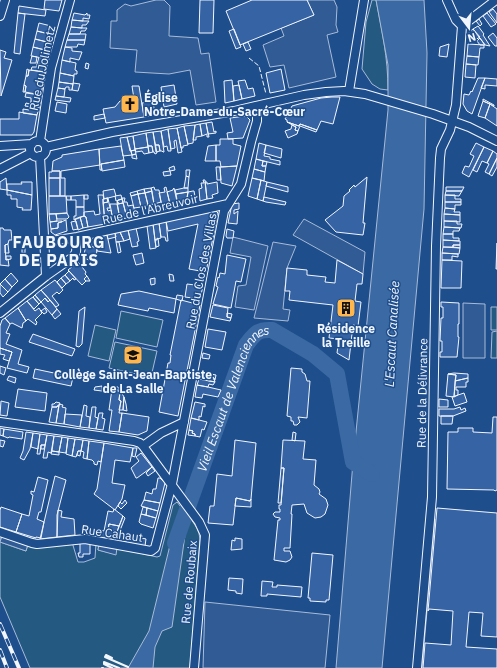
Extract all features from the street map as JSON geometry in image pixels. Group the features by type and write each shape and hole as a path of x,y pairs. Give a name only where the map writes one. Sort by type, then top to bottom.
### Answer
{"street":[{"path":"0,16 5,0"},
{"name":"Rue du Jolimetz","path":"36,142 52,68 70,0"},
{"path":"349,91 364,0"},
{"path":"447,0 456,20 462,26 496,0"},
{"name":"Rue de la Délivrance","path":"417,668 432,497 436,246 440,158 456,105 462,26"},
{"path":"46,147 112,132 257,106 314,93 349,91 365,94 452,120 497,141"},
{"name":"Rue du Clos des Villas","path":"172,484 224,213 241,184 250,142 257,121 257,106"},
{"path":"31,153 30,148 36,142"},
{"path":"0,146 36,142 44,143 46,147 45,153 40,156 35,156 31,153"},
{"path":"0,169 31,153"},
{"path":"40,156 46,276"},
{"name":"Rue de l'Abreuvoir","path":"45,242 77,237 228,204"},
{"path":"0,313 75,255 77,237"},
{"path":"0,422 140,443 172,484"},
{"path":"143,446 161,433 184,422"},
{"name":"Rue de Roubaix","path":"172,484 199,522 206,538 194,668"},
{"name":"Rue Cahaut","path":"0,532 32,543 41,544 85,539 151,551 157,545 172,484"}],"shaded area":[{"path":"156,0 164,0 170,6 169,36 198,38 201,54 209,53 216,102 196,105 190,70 169,74 135,72 137,50 110,48 111,21 117,21 117,10 125,4 131,6"},
{"path":"307,0 334,0 337,7 336,25 338,32 327,35 336,77 289,88 284,65 270,67 263,45 284,36 281,28 314,15"},
{"path":"372,0 376,0 386,56 388,90 380,89 372,84 362,69 366,22"},
{"path":"304,219 365,252 363,274 293,235"},
{"path":"233,237 268,246 254,310 235,307 238,286 246,285 251,257 230,253"},
{"path":"273,242 296,246 287,268 283,309 290,310 288,321 254,318"},
{"path":"463,303 485,304 485,358 463,358"},
{"path":"491,307 497,307 497,330 491,330"},
{"path":"121,311 163,320 157,347 116,338"},
{"path":"95,325 116,330 109,361 88,356"},
{"path":"497,331 497,358 491,358 492,332"},
{"path":"115,342 157,351 151,377 109,368"},
{"path":"177,502 191,519 197,529 200,539 190,668 30,668 0,597 0,542 26,551 28,544 72,542 78,562 84,562 95,558 96,543 99,544 98,550 115,554 117,548 157,557 160,556 173,505"},
{"path":"433,519 435,519 422,668 420,668"},
{"path":"2,536 28,544 26,551 0,542"},
{"path":"99,544 117,548 116,555 98,550"},
{"path":"205,602 330,615 325,668 203,668"}],"water":[{"name":"L'Escaut Canalisée","path":"376,0 424,0 427,53 424,209 382,668 336,668 353,462 388,110 388,65"},
{"path":"186,514 188,516 185,522 186,528 172,627 162,631 155,647 153,668 128,668 149,631 173,533"}],"building":[{"path":"45,0 62,0 59,11 44,9"},
{"path":"200,0 214,0 213,33 199,33"},
{"path":"252,0 307,0 314,15 240,45 226,11"},
{"path":"19,6 46,10 45,16 18,13"},
{"path":"493,9 497,14 497,23 489,12"},
{"path":"18,13 25,14 20,54 14,53"},
{"path":"74,13 85,15 87,13 87,15 90,15 89,19 83,18 83,21 72,20"},
{"path":"487,13 496,24 491,27 483,16"},
{"path":"479,19 482,24 480,26 476,21"},
{"path":"72,20 89,21 86,25 82,25 82,28 71,27"},
{"path":"39,23 51,26 50,29 54,31 53,35 37,31"},
{"path":"478,26 490,46 485,45 473,29"},
{"path":"71,27 87,28 85,31 81,31 80,34 69,34"},
{"path":"234,29 241,47 236,49 229,31"},
{"path":"473,29 480,37 475,40 469,32"},
{"path":"37,31 53,35 52,39 48,38 47,42 35,39"},
{"path":"493,33 497,38 497,46 495,46 488,37"},
{"path":"69,34 86,34 85,40 67,40"},
{"path":"480,38 485,45 480,45 477,41"},
{"path":"35,39 47,42 46,45 50,46 49,51 33,47"},
{"path":"67,40 85,40 84,45 78,44 77,47 65,47"},
{"path":"248,42 251,49 246,51 243,44"},
{"path":"449,44 447,57 439,56 440,47"},
{"path":"468,44 484,45 484,48 480,48 479,57 467,56"},
{"path":"33,47 49,51 48,55 44,54 43,58 31,56"},
{"path":"65,47 72,48 72,51 82,52 79,60 70,58 70,62 62,60"},
{"path":"0,50 6,52 4,58 12,60 1,96"},
{"path":"32,56 37,57 36,63 30,63"},
{"path":"467,56 479,57 478,65 466,64"},
{"path":"39,57 47,58 46,65 37,64"},
{"path":"62,60 76,63 75,70 77,71 77,74 74,74 74,76 60,73"},
{"path":"86,63 89,64 88,69 85,68"},
{"path":"37,64 46,65 45,72 31,70 32,67 37,67"},
{"path":"466,64 476,65 475,78 465,77"},
{"path":"27,69 29,70 28,76 26,76"},
{"path":"281,69 285,90 270,93 266,73"},
{"path":"29,70 45,72 41,95 25,92 26,86 24,85"},
{"path":"60,73 74,76 73,84 59,82"},
{"path":"478,78 485,78 472,114 467,111 463,104 464,94 469,95 471,91 472,92"},
{"path":"485,78 497,79 497,86 485,85 485,89 481,88"},
{"path":"232,80 234,101 225,103 224,81"},
{"path":"245,80 248,89 253,88 255,96 242,99 238,81"},
{"path":"59,82 73,84 72,90 69,90 69,87 66,87 65,89 58,88"},
{"path":"73,83 80,84 78,91 72,90"},
{"path":"24,85 26,86 25,92 23,92"},
{"path":"174,85 177,104 164,107 161,87"},
{"path":"239,85 242,99 234,101 233,86"},
{"name":"Église Notre-Dame-du-Sacré-Cœur","path":"132,86 139,86 144,117 106,123 103,109 115,107 120,101 134,99"},
{"path":"58,88 65,89 64,97 56,96"},
{"path":"26,93 41,95 40,103 31,101 31,98 25,97"},
{"path":"56,96 71,98 70,102 55,100"},
{"path":"340,97 333,124 321,121 317,130 300,124 299,126 287,122 285,119 292,106 321,98"},
{"path":"483,99 494,105 494,106 483,101"},
{"path":"31,101 40,103 39,108 25,106 26,103 30,104"},
{"path":"153,101 155,115 144,117 142,103"},
{"path":"483,101 490,104 485,118 478,116"},
{"path":"57,102 67,104 66,113 55,111"},
{"path":"490,104 497,109 497,126 485,118"},
{"path":"30,107 39,108 37,115 23,113 23,109 29,110"},
{"path":"19,112 37,115 34,132 32,135 0,135 0,119 19,119"},
{"path":"104,114 105,118 94,120 94,116"},
{"path":"246,116 250,120 243,138 228,139 227,133 233,132 230,118"},
{"path":"212,122 214,132 216,131 216,133 208,134 206,123"},
{"path":"287,122 299,126 300,124 317,130 316,132 300,126 298,131 295,130 296,127"},
{"path":"206,123 209,137 207,137 207,134 202,136 200,124"},
{"path":"200,124 202,136 196,137 196,140 193,140 195,125"},
{"path":"195,125 193,143 188,144 184,126"},
{"path":"292,125 296,127 295,130 298,131 297,134 288,138 285,131 291,129"},
{"path":"184,126 188,145 181,148 177,128"},
{"path":"177,128 182,152 178,153 176,140 174,141 175,148 171,149 168,129"},
{"path":"168,129 171,151 168,151 167,146 164,147 161,131"},
{"path":"161,131 164,152 160,151 159,145 155,145 153,132"},
{"path":"153,132 157,153 155,154 152,146 148,146 146,133"},
{"path":"146,133 148,147 135,149 133,136"},
{"path":"133,136 135,150 130,151 127,137"},
{"path":"127,137 132,155 123,156 120,138"},
{"path":"220,139 233,139 233,144 241,146 237,166 221,167 220,161 216,161 216,145 220,145"},
{"path":"259,143 266,145 264,156 280,161 280,165 256,159"},
{"path":"476,143 484,147 469,177 462,173 465,166 469,167 474,156 470,154"},
{"path":"155,145 159,145 160,151 156,152"},
{"path":"216,145 216,161 205,161 208,146"},
{"path":"266,145 282,149 281,158 264,153"},
{"path":"121,146 124,160 101,164 102,170 100,170 99,149"},
{"path":"148,146 152,146 153,152 149,153"},
{"path":"148,147 149,153 144,154 142,151 136,152 135,149"},
{"path":"484,147 493,151 487,163 482,161 477,172 473,170"},
{"path":"99,149 100,165 61,171 61,178 65,178 65,196 60,196 60,171 52,171 53,161 62,157 62,155"},
{"path":"135,150 136,154 132,155 131,151"},
{"path":"493,151 497,154 497,158 489,174 485,172 489,164 487,163"},
{"path":"136,154 137,159 132,158 132,155"},
{"path":"497,158 497,167 492,176 489,174"},
{"path":"256,159 263,161 262,166 266,166 265,172 254,169"},
{"path":"124,160 125,167 102,171 101,164"},
{"path":"263,161 267,162 266,166 262,166"},
{"path":"174,166 175,170 170,171 169,168"},
{"path":"237,166 232,186 221,183 220,167"},
{"path":"216,167 220,167 221,180 217,180"},
{"path":"254,169 265,172 264,181 252,178"},
{"path":"186,170 190,170 189,177 186,176"},
{"path":"60,171 60,178 49,178 49,172"},
{"path":"170,171 171,175 164,176 163,172"},
{"path":"186,176 189,177 188,188 184,188"},
{"path":"367,177 363,235 336,232 325,220 343,206 344,196 350,191 349,190"},
{"path":"6,178 7,190 0,189 0,182"},
{"path":"49,178 60,178 60,196 49,196"},
{"path":"252,178 261,180 257,199 248,196"},
{"path":"203,180 205,180 207,199 200,201 199,189 202,188 201,183 204,183"},
{"path":"261,180 267,182 263,201 257,199"},
{"path":"21,182 32,182 32,195 7,190 7,184 22,184"},
{"path":"205,182 207,182 207,184 217,182 218,193 212,195 213,198 207,199"},
{"path":"267,182 288,187 288,192 266,186"},
{"path":"154,187 155,190 159,190 161,202 154,204 151,188"},
{"path":"166,187 171,208 163,210 159,193 165,192 164,188"},
{"path":"446,187 464,187 462,191 446,191"},
{"path":"151,188 152,191 145,193 144,189"},
{"path":"174,188 178,206 171,208 167,192 173,190"},
{"path":"188,188 188,192 176,194 175,190"},
{"path":"114,189 116,196 104,199 103,191"},
{"path":"144,189 145,193 138,194 137,191"},
{"path":"7,190 32,195 31,210 22,210 23,208 17,207 17,199 11,199 11,195 7,195"},
{"path":"137,191 138,194 131,196 130,193"},
{"path":"152,191 154,204 148,205 145,193"},
{"path":"194,191 196,202 186,204 188,192"},
{"path":"446,191 462,191 459,196 445,195"},
{"path":"188,192 186,204 178,206 176,194"},
{"path":"145,193 148,205 141,207 138,194"},
{"path":"138,194 141,207 134,208 131,196"},
{"path":"84,195 88,195 88,199 84,199"},
{"path":"84,195 84,207 76,207 76,200 71,200 71,196"},
{"path":"98,195 103,195 104,199 105,224 88,227 84,212 94,211 95,215 100,214"},
{"path":"121,195 122,199 116,201 115,196"},
{"path":"445,195 455,195 455,199 461,199 461,202 445,202"},
{"path":"49,196 66,196 67,213 49,214"},
{"path":"66,196 71,196 71,200 67,200"},
{"path":"264,197 286,202 285,205 266,202 263,201"},
{"path":"107,198 108,202 103,203 103,199"},
{"path":"107,198 110,208 107,208 108,211 111,210 113,221 105,223 103,203 108,202"},
{"path":"122,198 125,198 124,202 127,202 128,206 133,205 136,216 127,218"},
{"path":"122,199 123,203 118,204 118,200"},
{"path":"117,202 118,204 123,203 127,218 120,219"},
{"path":"445,202 461,202 461,205 455,205 455,209 445,208"},
{"path":"239,203 239,209 234,210 234,214 238,211 237,224 228,223 232,204"},
{"path":"110,204 117,204 120,219 113,221"},
{"path":"76,207 84,207 84,216 74,220 74,216 76,216"},
{"path":"445,208 455,209 454,212 460,212 460,215 444,214"},
{"path":"214,209 218,213 206,272 189,269 198,224 168,231 166,221"},
{"path":"67,213 69,217 67,219 57,219 56,214"},
{"path":"49,214 56,214 57,221 50,222"},
{"path":"444,214 460,215 460,222 444,221"},
{"path":"80,217 86,217 88,227 83,228"},
{"path":"80,217 83,228 78,230 75,219"},
{"path":"66,220 67,231 55,235 51,232 51,229 58,228 58,223"},
{"path":"76,221 78,229 73,230 71,222"},
{"path":"166,221 168,241 166,241 165,237 161,237 159,223"},
{"path":"444,221 457,221 457,224 462,224 461,228 444,227"},
{"path":"50,222 62,222 58,223 58,228 51,229"},
{"path":"159,223 161,238 155,240 153,224"},
{"path":"153,224 156,248 150,249 147,226"},
{"path":"444,227 460,228 459,231 453,231 453,234 443,234"},
{"path":"0,228 3,228 4,230 11,230 12,240 9,240 8,244 5,245 6,260 8,259 9,266 0,265"},
{"path":"136,228 139,241 137,242 138,246 132,247 128,230"},
{"path":"227,229 234,231 233,238 227,238"},
{"path":"128,230 130,239 124,241 120,232"},
{"path":"120,232 124,241 116,242 115,233"},
{"path":"115,233 116,237 108,239 107,235"},
{"path":"443,234 453,234 453,238 459,238 459,241 443,240"},
{"path":"107,235 111,253 97,251 97,247 91,247 90,239"},
{"path":"158,238 159,246 156,247 155,240"},
{"path":"443,240 460,241 460,245 443,247"},
{"path":"116,242 119,242 121,252 118,253"},
{"path":"497,243 497,269 496,269"},
{"path":"8,244 9,253 5,253 5,245"},
{"path":"453,245 460,245 460,248 453,247"},
{"path":"86,246 97,247 96,262 83,258"},
{"path":"443,247 460,248 459,254 442,253"},
{"path":"22,248 25,248 25,253 22,253"},
{"path":"142,253 144,263 136,265 133,255"},
{"path":"442,253 458,254 458,257 452,256 452,260 442,260"},
{"path":"227,255 246,259 241,282 236,281 231,308 213,304 218,287 216,286 218,277 219,278 220,273 225,274"},
{"path":"6,256 11,256 11,259 6,260"},
{"name":"Résidence la Treille","path":"337,260 363,274 362,284 357,284 355,301 361,302 358,326 353,325 349,360 337,353 339,339 329,338 333,305 289,300 290,291 285,291 287,268 307,270 307,275 326,277 325,282 335,283"},
{"path":"442,260 462,261 461,288 441,288"},
{"path":"78,262 86,272 85,274 87,276 84,279 86,281 82,285 68,270"},
{"path":"69,271 76,279 74,280 73,278 70,281 65,275"},
{"path":"11,273 18,281 12,287 5,279"},
{"path":"169,274 173,275 174,281 170,281"},
{"path":"65,275 70,281 66,284 61,278"},
{"path":"87,276 90,281 86,281 84,279"},
{"path":"61,278 66,284 62,288 57,282"},
{"path":"155,278 155,284 151,285 150,279"},
{"path":"5,279 12,287 8,292 0,284"},
{"path":"55,280 63,290 59,294 57,292 52,296 59,305 56,307 41,290"},
{"path":"0,284 8,292 3,297 0,293"},
{"path":"187,284 203,286 200,299 185,297"},
{"path":"41,290 50,300 48,302 45,298 41,302 35,295"},
{"path":"139,291 176,299 174,313 149,308 148,311 118,305 121,294"},
{"path":"35,295 41,302 39,304 33,297"},
{"path":"177,295 183,296 182,301 176,299"},
{"path":"33,297 39,304 34,309 27,301"},
{"path":"45,298 48,302 50,300 57,309 52,315 41,302"},
{"path":"181,300 200,305 178,416 159,412 168,363 170,363 170,355"},
{"path":"27,301 35,311 39,308 42,313 35,320 37,322 36,325 28,319 26,321 18,308"},
{"path":"441,302 459,303 459,337 457,357 440,357 440,352 442,352 442,341 440,341 441,318 443,318 443,307 441,307"},
{"path":"213,305 228,308 227,317 231,318 230,321 210,317"},
{"path":"85,307 82,344 79,347 76,346 79,311"},
{"path":"18,308 26,321 23,323 22,328 12,323 10,324 5,318"},
{"path":"45,308 47,312 44,314 41,311"},
{"path":"57,309 61,314 55,319 52,315"},
{"path":"227,313 232,314 231,318 227,317"},
{"path":"5,318 10,324 6,333 10,334 6,344 22,350 18,364 29,367 27,373 7,368 12,352 0,348 0,326 2,320"},
{"path":"208,329 226,332 222,350 205,347"},
{"path":"33,334 75,349 72,356 29,342"},
{"path":"0,348 12,352 9,361 3,359 5,355 0,354"},
{"path":"203,353 210,355 209,359 202,358"},
{"path":"0,366 6,368 4,375 0,373"},
{"path":"291,368 302,369 307,381 310,381 307,418 298,417 300,422 297,425 294,425 293,421 291,421 291,417 287,416"},
{"path":"35,369 73,377 71,386 33,378"},
{"path":"200,372 211,374 210,377 214,378 215,382 199,379"},
{"path":"211,374 216,375 215,380 214,378 210,377"},
{"path":"448,374 468,374 468,378 455,381 456,375"},
{"path":"448,374 456,375 454,397 446,396"},
{"path":"9,376 16,378 15,383 7,380"},
{"path":"468,378 466,387 456,387 456,390 458,390 458,395 454,397 455,381"},
{"path":"199,379 215,382 213,385 209,384 208,387 197,385"},
{"path":"197,385 221,390 218,397 203,394 202,398 195,397"},
{"path":"102,386 102,391 94,390 95,387"},
{"path":"114,387 118,387 124,397 123,410 119,410 121,401 119,400 120,392 114,389"},
{"path":"18,389 47,393 45,411 15,407"},
{"path":"112,389 119,390 118,391 120,392 119,400 121,401 119,413 122,413 119,432 109,431 112,410 109,410"},
{"path":"464,393 467,402 455,406 452,397"},
{"path":"124,397 126,404 127,411 123,410"},
{"path":"439,399 448,400 448,407 439,407"},
{"path":"1,401 9,403 7,416 0,415"},
{"path":"56,402 60,403 59,406 52,407 52,404"},
{"path":"195,402 205,404 205,407 203,406 201,417 199,416 199,420 191,418"},
{"path":"59,404 66,408 64,424 56,423"},
{"path":"84,405 87,406 86,416 90,417 89,428 80,427"},
{"path":"59,406 56,423 49,422 52,407"},
{"path":"92,407 96,407 95,417 98,418 96,429 89,428"},
{"path":"460,407 461,410 465,408 466,411 453,416 439,416 439,409 454,409"},
{"path":"99,413 103,413 102,418 105,419 103,430 96,429"},
{"path":"122,413 149,417 147,431 138,435 119,432"},
{"path":"65,414 82,415 80,427 64,424"},
{"path":"441,416 453,416 452,424 441,424"},
{"path":"493,417 497,417 497,490 447,489 448,432 458,432 458,428 473,428 473,432 492,433"},
{"path":"191,418 207,422 204,430 202,429 200,437 195,436 195,434 192,433 193,431 189,430"},
{"path":"0,428 4,429 3,436 0,435"},
{"path":"4,429 23,432 22,439 3,436"},
{"path":"189,430 193,431 192,433 195,434 195,436 188,435"},
{"path":"26,432 33,433 30,449 24,460 20,458 23,451"},
{"path":"293,432 296,433 295,441 292,440"},
{"path":"33,433 40,434 38,449 31,447"},
{"path":"40,434 47,435 45,445 41,445 40,454 37,454"},
{"path":"47,435 54,436 51,453 48,452 47,458 43,458"},
{"path":"54,436 62,437 59,452 52,451"},
{"path":"62,437 68,438 66,453 59,452"},
{"path":"68,438 75,439 72,456 66,454"},
{"path":"75,439 83,440 81,451 78,451 76,457 72,456"},
{"path":"0,440 5,441 3,447 0,446"},
{"path":"83,440 89,441 87,459 83,458 84,452 81,451"},
{"path":"235,440 256,443 251,499 250,501 236,498 233,525 208,523 210,506 214,506 217,474 232,476"},
{"path":"283,440 305,441 303,459 316,460 314,485 319,489 319,494 326,499 328,505 325,514 321,517 315,518 307,513 304,504 292,505 290,548 284,548 284,551 290,551 292,557 286,562 274,560 278,520 280,520 280,518 275,517 273,514 275,512 280,512 279,505 281,505 284,468 281,468"},
{"path":"89,441 104,443 101,462 98,461 97,465 94,464 92,460 87,459"},
{"path":"104,443 133,448 130,462 115,460 112,483 125,485 122,499 115,510 94,494 97,489"},
{"path":"41,445 45,445 44,449 41,449"},
{"path":"133,448 137,448 135,457 132,456"},
{"path":"52,451 59,452 59,455 51,454"},
{"path":"78,451 81,451 80,456 77,455"},
{"path":"141,453 152,467 136,478 131,468 139,461 136,457"},
{"path":"152,467 155,471 148,476 146,473"},
{"path":"281,468 284,468 281,503 278,503"},
{"path":"55,476 66,480 57,515 57,537 40,539"},
{"path":"38,477 48,480 41,512 39,512 37,519 44,522 41,538 16,532 22,514 29,516 33,495 31,494 31,491 34,492"},
{"path":"158,478 165,483 160,503 144,500 146,492 152,494 153,489 156,489"},
{"path":"236,498 250,501 251,499 251,507 235,506"},
{"path":"125,500 127,503 121,509 118,506 120,502 122,504"},
{"path":"144,500 160,503 158,511 141,506"},
{"path":"1,507 22,514 16,532 0,527"},
{"path":"143,507 147,508 146,515 141,514"},
{"path":"147,508 158,511 156,518 146,515"},
{"path":"437,508 497,513 497,637 481,636 483,613 469,612 466,647 497,649 497,668 423,668 425,643 451,645 453,611 429,609 428,611"},
{"path":"114,509 123,516 119,526 109,524 108,530 117,532 115,540 99,537 101,530 104,531 108,511 113,512"},
{"path":"58,510 62,511 61,517 74,519 75,535 57,537"},
{"path":"141,514 156,518 153,528 139,522"},
{"path":"123,516 125,518 119,533 117,532"},
{"path":"109,524 119,526 117,532 108,530"},
{"path":"117,532 146,539 145,546 115,540"},
{"path":"235,538 242,539 242,549 231,550 232,540 235,541"},
{"path":"80,542 90,542 90,554 83,554 83,557 79,557 78,553 80,553"},
{"path":"312,553 333,555 329,600 326,600 326,602 310,601 310,598 308,598"},
{"path":"229,578 243,579 242,594 236,593 236,591 228,590"},
{"path":"262,581 273,582 272,587 277,587 277,585 302,587 301,597 267,594 267,596 261,596"}],"waterway":[{"name":"Vieil Escaut de Valenciennes","path":"175,543 246,345 254,335 260,331 272,330 313,354 337,374 353,462 372,474"}],"railway":[{"path":"0,624 19,668"},
{"path":"0,650 7,668"}],"fence":[{"path":"249,58 259,66 266,94"}],"wall":[{"path":"112,658 106,655 105,657 128,667"},
{"path":"104,662 119,668"},
{"path":"104,662 104,664 112,668"}],"place":[{"name":"Église Notre-Dame-du-Sacré-Cœur","path":"130,104"},
{"name":"Résidence la Treille","path":"346,308"},
{"name":"Collège Saint-Jean-Baptiste de La Salle","path":"133,355"}],"district":[{"name":"FAUBOURG DE PARIS","path":"59,251"}]}
